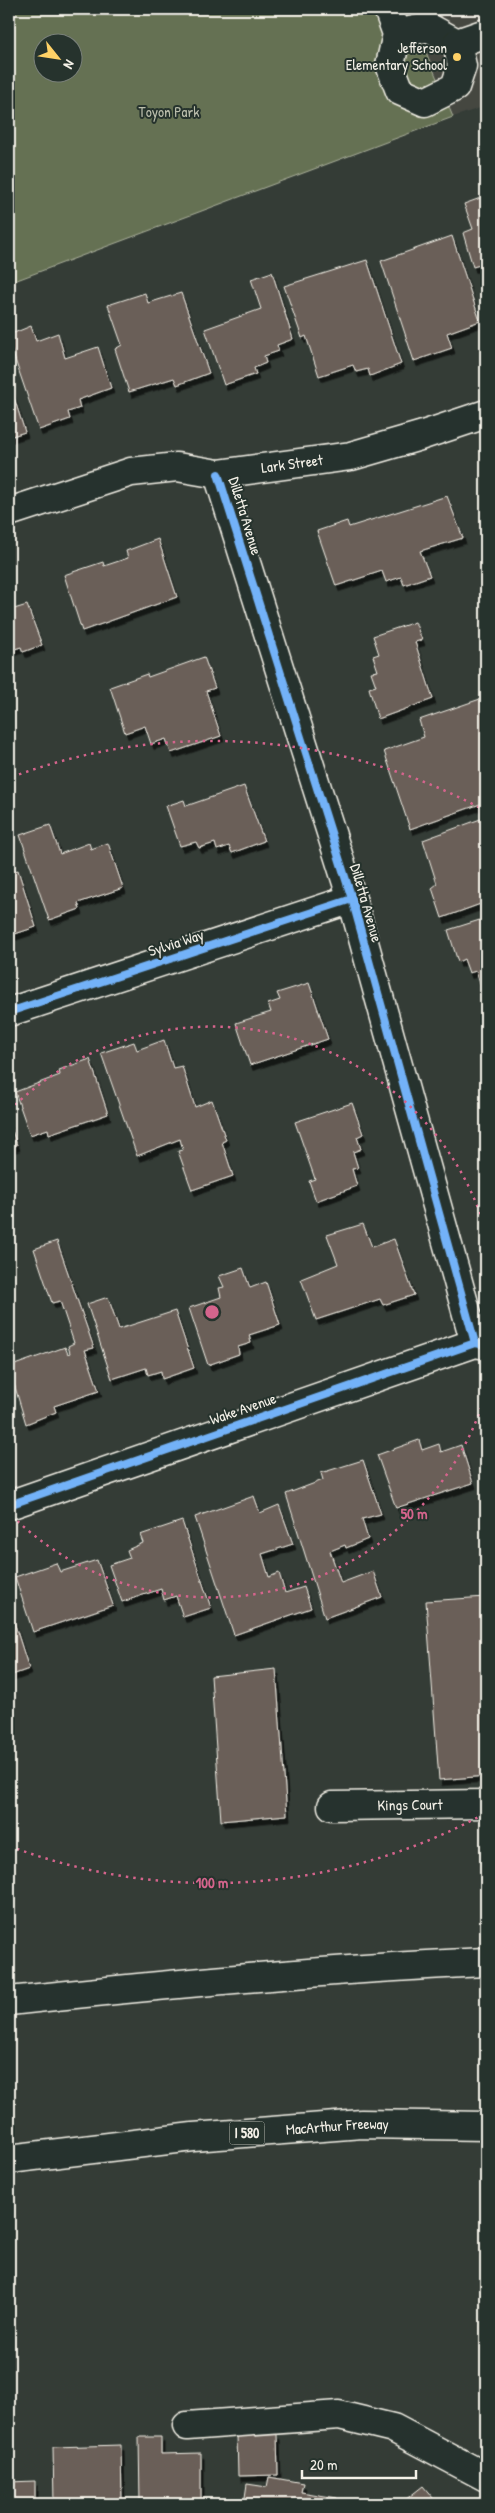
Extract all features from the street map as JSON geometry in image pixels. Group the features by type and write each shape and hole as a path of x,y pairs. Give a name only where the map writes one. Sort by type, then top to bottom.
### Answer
{"main road":[{"path":"457,43 462,66 455,87 425,102 400,90 390,65 392,21 428,27 457,43 486,33"},
{"name":"Lark Street","path":"9,512 131,472 177,467 218,474 351,456 486,414"},
{"name":"Dilletta Avenue","path":"218,474 352,899 481,1344"},
{"name":"Sylvia Way","path":"9,1012 352,899"},
{"name":"Wake Avenue","path":"9,1505 481,1344"},
{"name":"Kings Court","path":"332,1806 486,1804"},
{"path":"9,2001 214,1979 359,1968 486,1962"},
{"name":"MacArthur Freeway","path":"9,2159 193,2136 362,2124 486,2126"},
{"path":"187,2426 339,2416 393,2428 486,2477"}],"shaded area":[{"name":"Jefferson Elementary School","path":"408,9 486,9 486,106 453,117"}],"green space":[{"name":"Toyon Park","path":"9,9 408,9 453,117 9,283"}],"building":[{"path":"486,196 486,263 473,267 463,233 473,229 464,204"},
{"path":"452,236 480,321 447,333 452,348 414,361 381,261"},
{"path":"367,260 401,364 370,376 368,369 356,372 353,365 319,376 306,336 302,338 284,286"},
{"path":"272,272 293,339 277,345 279,351 264,356 266,363 254,368 256,374 224,385 205,329 261,309 251,279"},
{"path":"486,287 486,304 480,288"},
{"path":"145,293 148,303 181,293 209,373 177,385 174,378 129,392 115,349 122,345 108,305"},
{"path":"31,326 36,341 58,333 65,358 98,347 111,388 78,400 80,408 68,412 70,419 39,430 9,342 9,335"},
{"path":"9,382 25,432 9,437"},
{"path":"447,496 463,538 420,551 430,576 404,585 401,577 386,582 382,571 336,586 317,531 347,521 349,527"},
{"path":"158,539 177,597 82,631 64,575 103,562 104,566 128,558 126,551"},
{"path":"9,604 11,610 27,605 42,645 23,652 21,647 9,651"},
{"path":"415,622 422,640 415,642 433,699 378,719 369,688 376,686 371,672 378,671 373,656 379,654 373,636"},
{"path":"204,657 215,688 206,691 221,736 171,753 166,739 151,744 145,726 125,733 110,687 147,674 148,677"},
{"path":"486,697 486,782 481,784 486,802 410,829 384,751 424,737 419,720"},
{"path":"244,786 264,841 232,853 229,846 217,850 215,843 199,848 196,842 180,846 166,806 184,800 186,806"},
{"path":"486,817 486,902 442,918 432,888 437,884 423,840"},
{"path":"50,825 60,854 89,843 91,849 108,843 123,888 78,903 80,909 49,920 20,835"},
{"path":"18,870 36,927 9,936 9,873"},
{"path":"486,918 486,986 481,987 476,971 469,973 464,959 458,962 448,930"},
{"path":"309,983 328,1039 250,1065 236,1023 271,1012 268,1004 280,1000 277,993"},
{"path":"164,1040 173,1068 182,1066 195,1107 212,1100 226,1140 222,1142 233,1176 192,1190 178,1151 183,1150 180,1139 137,1156 101,1053 134,1042 137,1050"},
{"path":"90,1059 108,1114 49,1134 48,1129 30,1135 15,1092 60,1075 59,1070"},
{"path":"352,1103 363,1134 357,1137 361,1149 353,1152 358,1168 352,1169 357,1186 316,1201 309,1181 315,1179 295,1122"},
{"path":"9,1122 17,1145 9,1148"},
{"path":"363,1224 372,1247 394,1239 414,1295 383,1305 380,1299 316,1320 301,1279 338,1264 327,1235"},
{"path":"57,1241 94,1348 85,1350 99,1391 54,1406 56,1412 26,1424 9,1367 65,1347 68,1354 70,1353 68,1346 74,1343 60,1301 52,1303 34,1249"},
{"path":"243,1268 250,1288 266,1282 280,1325 249,1335 251,1343 238,1347 239,1354 208,1365 189,1308 221,1297 219,1288 224,1287 219,1276"},
{"path":"108,1297 119,1329 175,1311 194,1368 162,1379 161,1371 148,1375 146,1368 112,1379 87,1304"},
{"path":"419,1440 422,1450 439,1444 441,1452 461,1445 473,1483 396,1508 377,1455"},
{"path":"363,1460 381,1514 362,1519 368,1539 346,1548 345,1545 330,1551 341,1583 373,1571 382,1597 325,1618 286,1494 323,1480 321,1473"},
{"path":"254,1496 260,1513 279,1505 293,1544 262,1554 269,1577 279,1573 285,1593 304,1587 311,1608 234,1635 195,1517"},
{"path":"182,1521 211,1608 183,1617 176,1596 164,1600 161,1589 122,1602 109,1565 130,1558 127,1550 143,1543 140,1535"},
{"path":"97,1560 113,1605 33,1632 15,1577 56,1563 60,1572"},
{"path":"486,1597 486,1776 439,1780 426,1601"},
{"path":"9,1606 29,1669 9,1676"},
{"path":"276,1669 287,1815 221,1821 211,1676"},
{"path":"277,2434 278,2475 238,2476 237,2435"},
{"path":"139,2437 161,2437 161,2454 201,2453 201,2504 140,2504"},
{"path":"121,2445 122,2504 54,2504 53,2447"},
{"path":"269,2477 303,2483 301,2492 337,2498 335,2504 244,2504 247,2484 267,2487"},
{"path":"35,2481 35,2504 9,2504 9,2482"},
{"path":"423,2486 438,2504 400,2504"}],"cycle path":[{"path":"218,474 352,899 475,1343"},
{"path":"9,1012 352,899"},
{"path":"9,1505 475,1343 486,1345"}],"place":[{"name":"Jefferson Elementary School","path":"457,57"}]}
